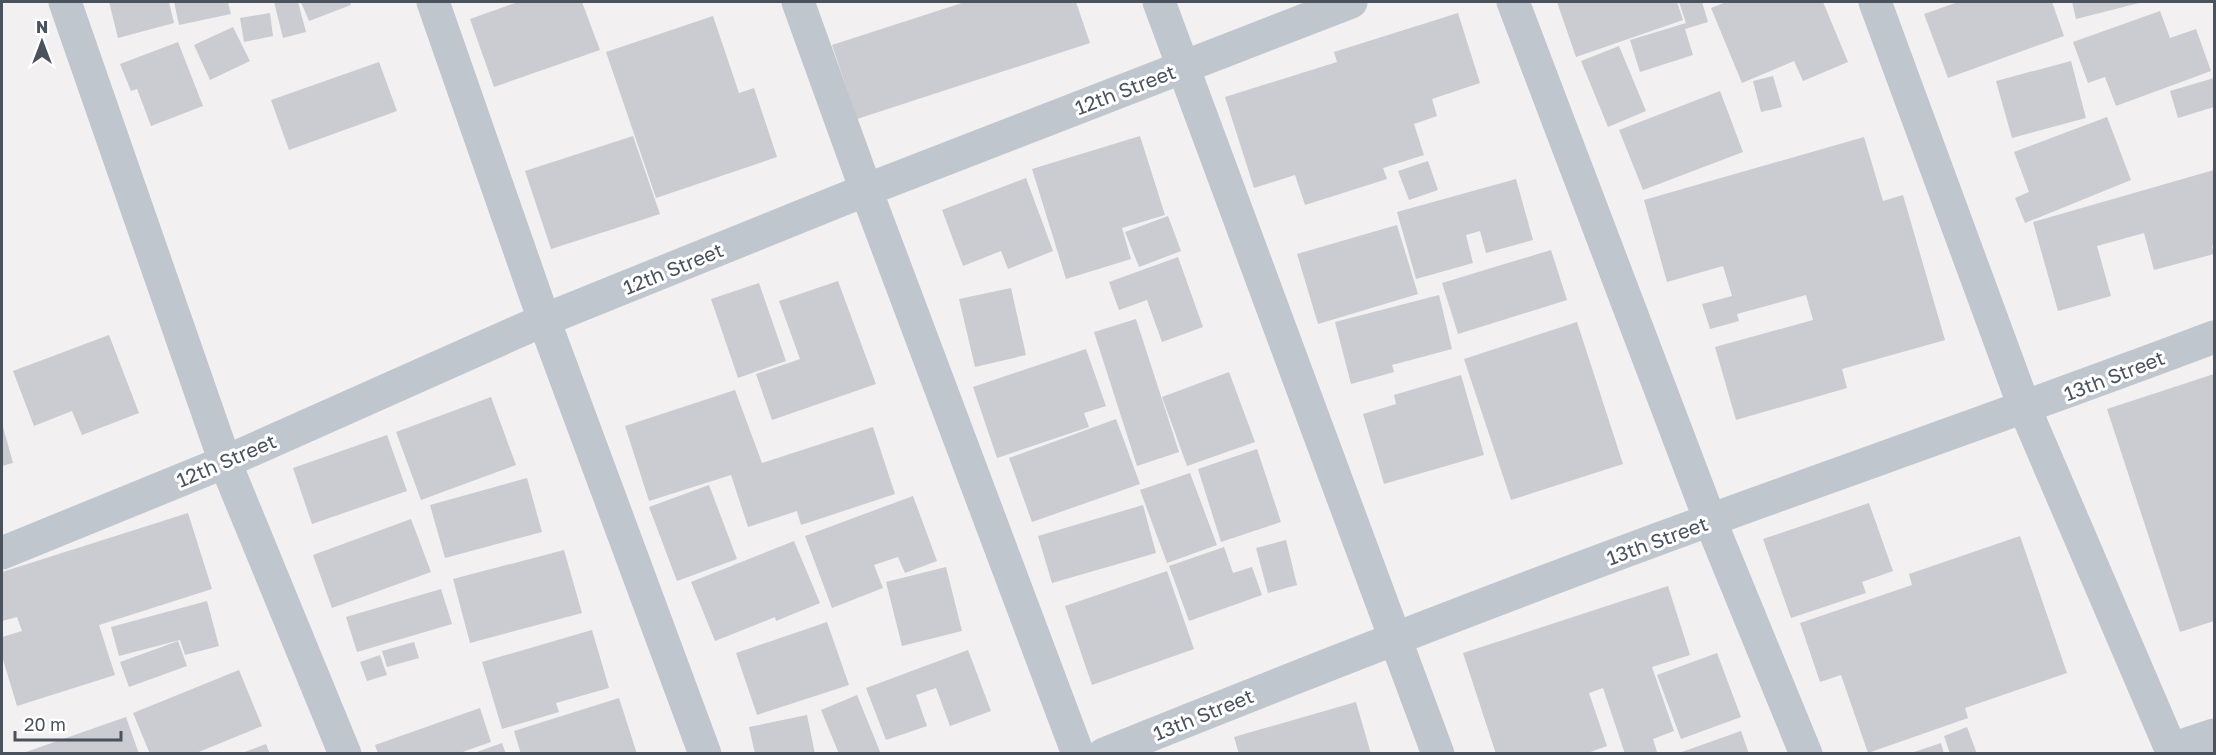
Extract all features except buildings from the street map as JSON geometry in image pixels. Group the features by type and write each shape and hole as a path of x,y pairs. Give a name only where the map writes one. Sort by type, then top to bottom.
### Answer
{"street":[{"path":"65,2 225,462 345,753"},
{"path":"433,2 544,320 705,753"},
{"path":"798,2 866,190 1078,753"},
{"path":"1159,2 1438,753"},
{"name":"12th Street","path":"2,553 225,462 544,320 866,190 1352,2"},
{"path":"1513,2 1710,520 1806,753"},
{"path":"1875,2 2025,408 2172,751 2214,735"},
{"name":"13th Street","path":"1104,753 1395,637 1710,520 2025,408 2214,336"}]}
